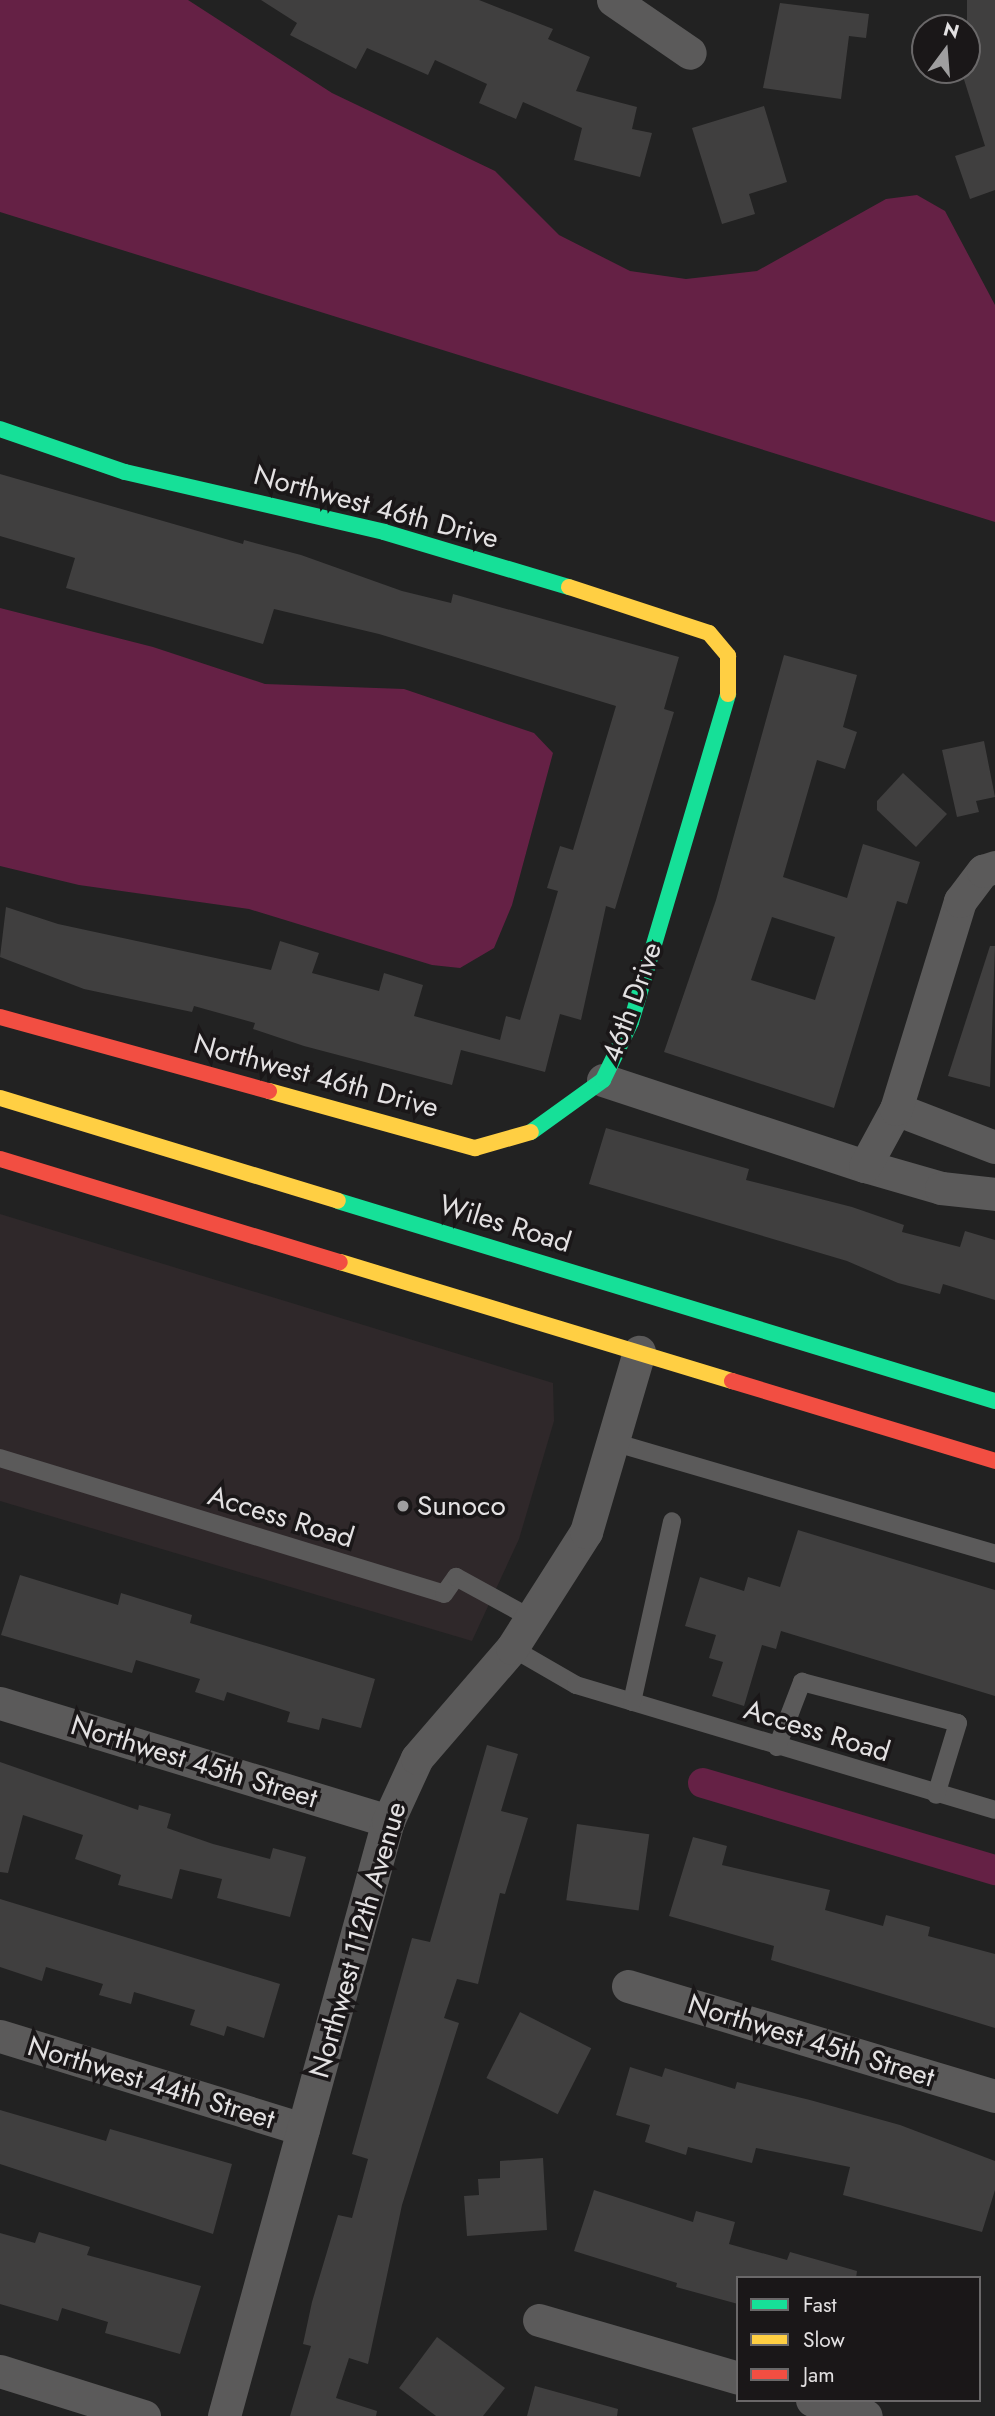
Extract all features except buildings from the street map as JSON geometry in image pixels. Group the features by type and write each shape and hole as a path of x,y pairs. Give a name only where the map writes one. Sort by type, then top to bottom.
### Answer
{"main road":[{"name":"Northwest 46th Drive","path":"0,429 125,472 384,532 645,610 709,633 728,656"},
{"name":"46th Drive","path":"603,1080 631,1022 728,697 728,656"},
{"name":"Northwest 46th Drive","path":"0,1017 475,1147 541,1129 603,1080"},
{"name":"Wiles Road","path":"0,1098 995,1401"},
{"path":"0,1159 649,1346 995,1461"},
{"path":"683,1327 724,1318"}],"street":[{"path":"613,0 690,52"},
{"path":"865,1166 896,1109 960,901 983,871 995,867"},
{"name":"46th Drive","path":"603,1080 865,1166 941,1188 995,1194"},
{"path":"896,1109 995,1147"},
{"name":"Northwest 112th Avenue","path":"224,2416 388,1821 416,1758 512,1648 586,1532 613,1442 649,1346"},
{"name":"Northwest 45th Street","path":"0,1703 388,1821"},
{"name":"Northwest 45th Street","path":"628,1986 995,2096"},
{"name":"Northwest 44th Street","path":"0,2036 303,2130"},
{"path":"539,2320 736,2377"},
{"path":"0,2371 144,2416"},
{"path":"819,2402 866,2416"}],"lane":[{"path":"613,1442 995,1554"},
{"name":"Access Road","path":"0,1458 444,1594 456,1577 531,1618"},
{"path":"632,1702 672,1521"},
{"name":"Access Road","path":"512,1648 576,1685 936,1795 995,1810"},
{"path":"777,1747 802,1682 958,1723 936,1795"}],"shaded area":[{"path":"0,0 188,0 332,93 495,171 559,235 630,271 686,279 757,271 886,199 917,195 945,211 995,305 995,522 0,212"},
{"path":"0,608 153,647 265,684 404,689 534,733 553,753 512,905 494,948 460,968 432,965 249,909 79,885 0,866"},
{"path":"0,1214 553,1383 554,1421 519,1539 472,1641 0,1501"}],"waterway":[{"path":"703,1783 995,1870"}],"traffic: fast":[{"path":"0,429 125,472 384,532 569,587"},
{"path":"531,1132 603,1080 631,1022 728,694"},
{"path":"338,1201 995,1401"}],"traffic: slow":[{"path":"569,587 709,633 728,656 728,694"},
{"path":"269,1091 475,1148 531,1132"},
{"path":"0,1098 338,1201"},
{"path":"340,1262 732,1381"}],"traffic: jam":[{"path":"0,1017 269,1091"},
{"path":"0,1159 340,1262"},
{"path":"732,1381 995,1461"}],"place":[{"name":"Sunoco","path":"403,1506"}]}
